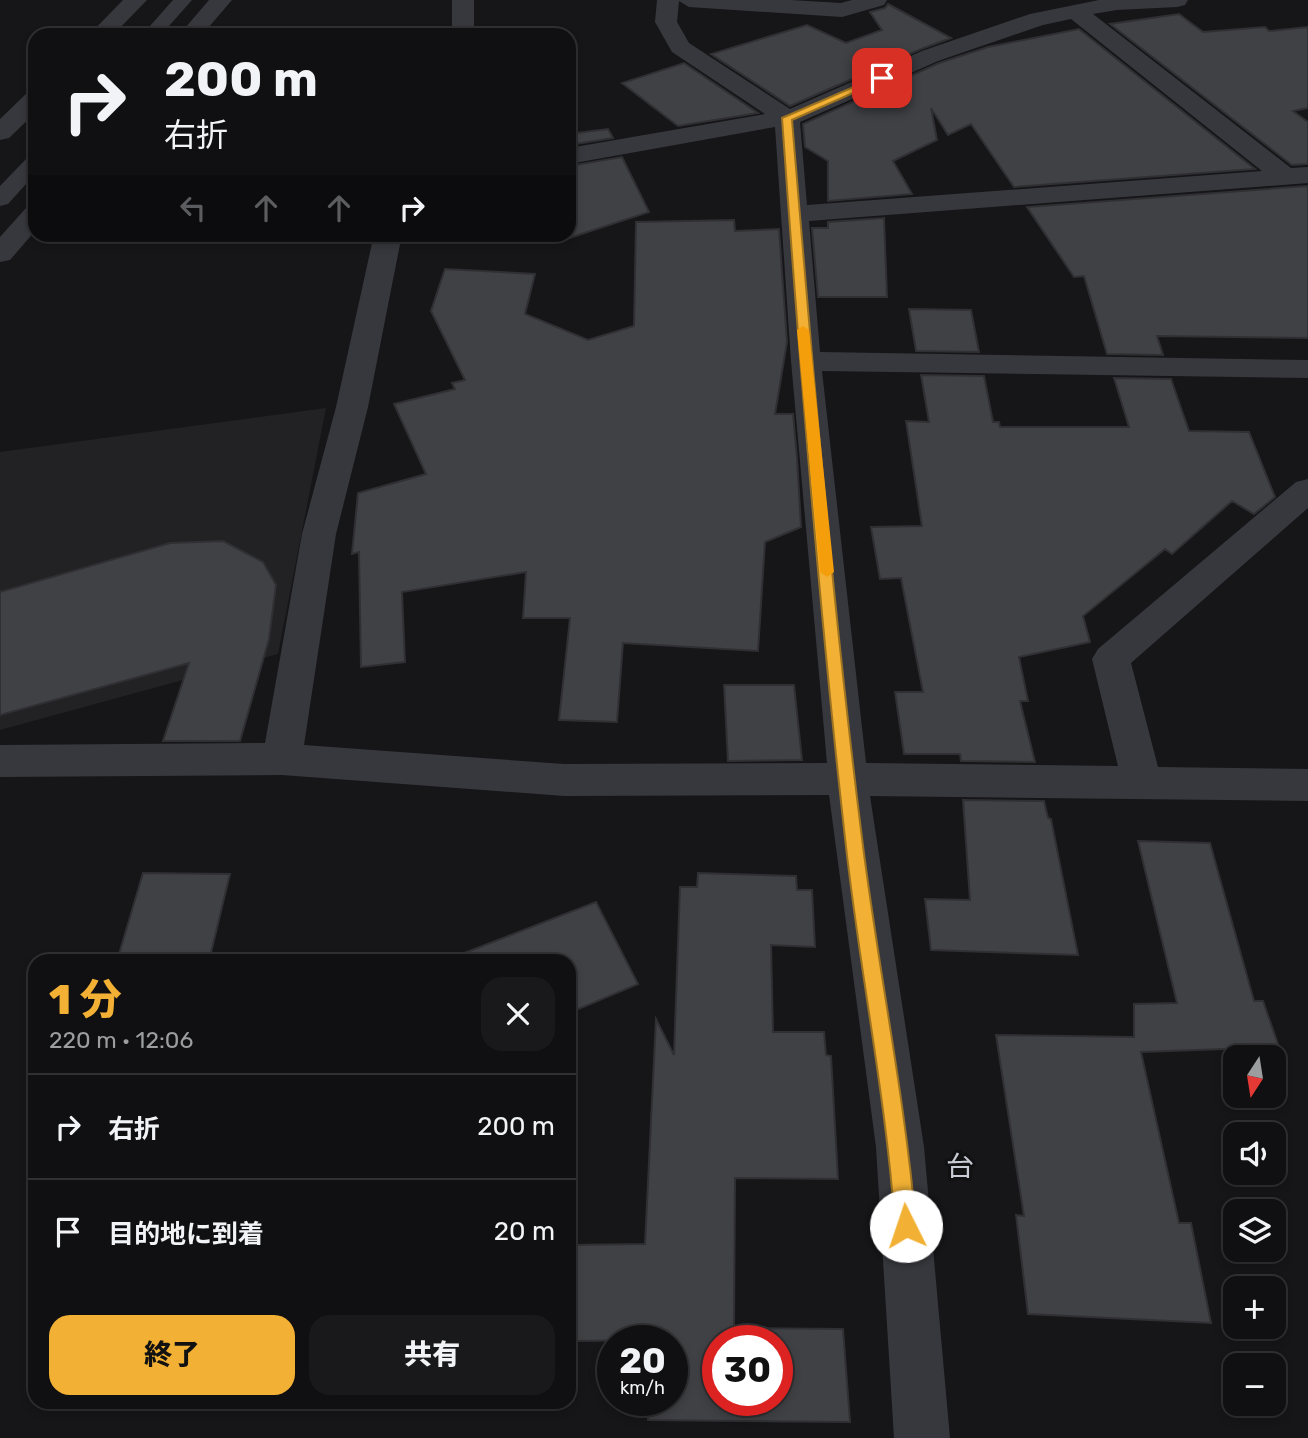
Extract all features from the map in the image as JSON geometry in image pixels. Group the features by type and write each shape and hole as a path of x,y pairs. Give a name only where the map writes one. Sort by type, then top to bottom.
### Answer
{"street":[{"path":"107,28 136,0"},
{"path":"196,28 221,0"},
{"path":"463,0 463,28"},
{"path":"668,0 666,22 680,47 787,118"},
{"path":"689,0 842,10 876,0"},
{"path":"576,155 787,118 930,56 1038,19 1117,3 1177,0"},
{"path":"1075,11 1297,176"},
{"path":"0,133 28,106"},
{"path":"787,118 806,361 853,840 900,1147 922,1438"},
{"path":"793,214 1297,176"},
{"path":"0,254 28,229"},
{"path":"282,760 319,534 352,407 386,242"},
{"path":"806,361 1308,369"},
{"path":"1142,782 1111,659 1308,491"},
{"path":"0,761 282,760 564,780 848,779 1308,785"}],"lane":[{"path":"157,28 183,0"},
{"path":"0,200 28,169"}],"shaded area":[{"path":"326,408 278,654 0,730 0,452"}],"building":[{"path":"888,4 951,38 790,106 711,54 807,25 846,43 882,30 870,12 885,8"},
{"path":"1179,14 1203,32 1265,27 1269,31 1308,27 1308,108 1293,111 1308,122 1308,164 1292,165 1110,24"},
{"path":"1079,29 1255,169 1014,187 971,124 948,135 931,108 937,140 893,161 912,194 828,201 828,161 805,147 803,124 939,63 988,47"},
{"path":"684,63 758,113 678,126 622,83"},
{"path":"608,129 613,138 576,144 576,133"},
{"path":"622,157 649,212 576,236 576,165"},
{"path":"1308,186 1308,338 1157,336 1163,355 1107,354 1084,276 1074,277 1027,207"},
{"path":"884,218 887,297 818,297 812,228 828,228 828,222"},
{"path":"734,220 735,231 779,229 787,342 775,414 793,414 801,527 765,542 758,651 623,643 617,722 559,720 570,618 523,618 526,572 402,592 405,662 361,667 359,552 352,554 358,493 426,474 394,404 455,389 452,383 465,380 431,311 445,269 535,274 525,314 588,340 634,326 636,222"},
{"path":"909,309 971,310 979,352 916,351"},
{"path":"921,375 984,376 993,422 999,422 1000,427 1129,427 1114,378 1171,379 1189,431 1249,432 1275,497 1254,514 1232,501 1172,554 1165,549 1083,616 1090,642 1019,657 1028,701 1020,701 1035,762 961,761 960,754 904,754 895,692 923,692 901,578 880,579 871,527 922,526 906,421 929,422"},
{"path":"223,541 263,562 276,585 269,639 240,741 163,741 189,663 0,715 0,592 170,543"},
{"path":"724,685 794,685 802,760 728,761"},
{"path":"963,800 1044,801 1048,818 1051,819 1078,955 931,950 925,899 970,900"},
{"path":"1138,841 1210,843 1254,1001 1263,1001 1278,1045 1223,1045 1223,1049 1141,1052 1179,1223 1191,1223 1211,1323 1028,1314 1016,1215 1024,1216 996,1035 1134,1037 1134,1004 1177,1003"},
{"path":"143,873 230,874 211,954 119,954"},
{"path":"698,873 796,876 797,890 812,890 815,947 771,945 773,1032 824,1032 826,1055 831,1056 838,1179 735,1178 734,1325 702,1325 702,1416 793,1416 793,1329 843,1329 850,1422 648,1420 648,1416 688,1416 688,1325 597,1325 597,1341 576,1341 576,1245 645,1244 656,1019 674,1055 680,887 697,887"},
{"path":"596,902 638,984 576,1010 576,954 462,954"}],"slow traffic":[{"path":"803,330 827,572"}],"district":[{"name":"台","path":"960,1166"}],"route":[{"path":"882,78 787,118 806,361 853,840 900,1147 906,1226"}]}
